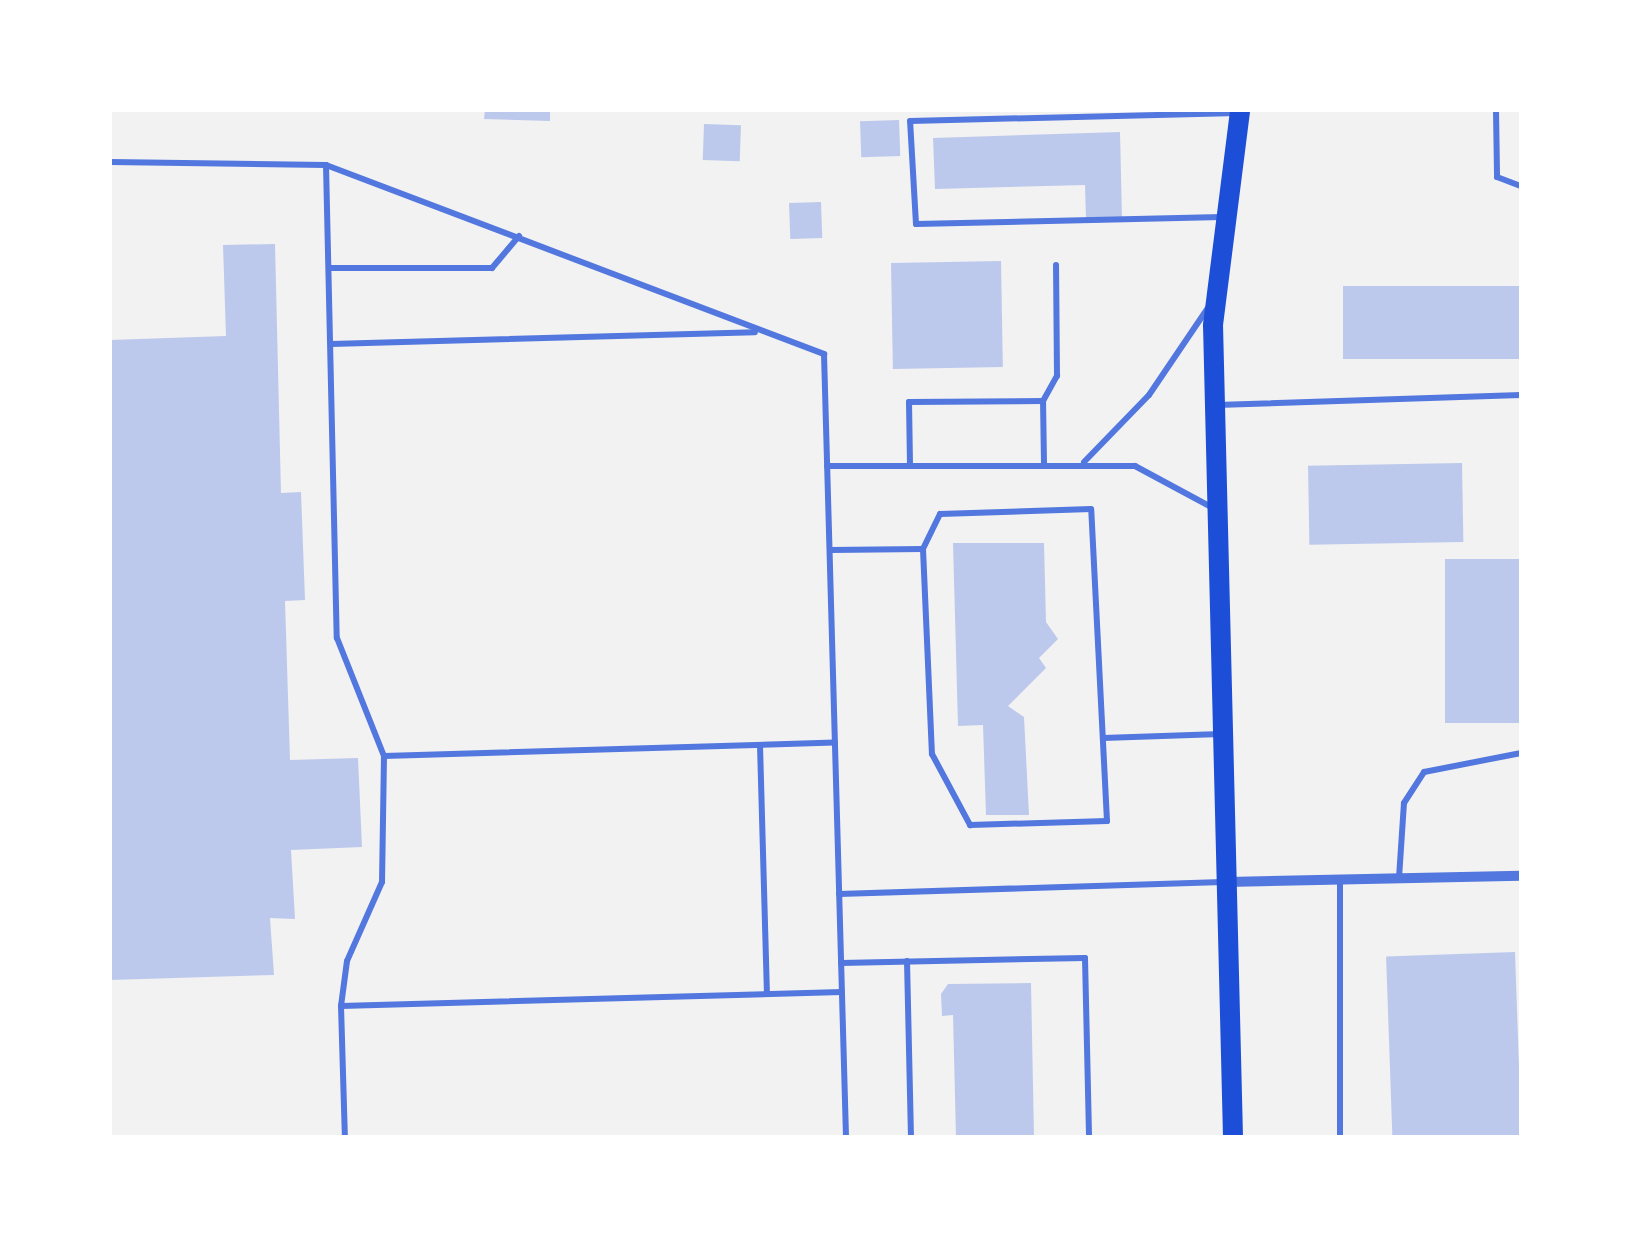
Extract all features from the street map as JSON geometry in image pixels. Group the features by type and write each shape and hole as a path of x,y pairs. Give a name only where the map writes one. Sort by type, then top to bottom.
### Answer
{"main road":[{"path":"1232,1137 1214,405 1216,296 1239,112"}],"street":[{"path":"1226,882 1521,876"}],"lane":[{"path":"1496,110 1497,177 1521,186"},
{"path":"1224,217 916,224 910,121 1239,112"},
{"path":"110,162 326,165 824,354 846,1137"},
{"path":"326,165 337,638 384,756 382,882 347,961 341,1006 344,1137"},
{"path":"329,268 492,268 519,236"},
{"path":"1044,463 1044,400 1057,376 1056,265"},
{"path":"1084,462 1149,395 1216,296"},
{"path":"331,344 760,332"},
{"path":"1214,405 1521,395"},
{"path":"910,465 909,402 1044,400"},
{"path":"827,466 1084,462 1135,466 1214,508"},
{"path":"1091,509 1107,821 970,825 932,754 923,548 940,514 1091,509"},
{"path":"830,550 923,548"},
{"path":"1103,738 1222,734"},
{"path":"384,756 835,743"},
{"path":"760,745 768,994"},
{"path":"1400,879 1404,803 1424,772 1521,752"},
{"path":"1340,880 1340,1137"},
{"path":"840,894 1226,882"},
{"path":"842,963 1086,958 1089,1137"},
{"path":"908,961 911,1137"},
{"path":"341,1006 842,992"}],"building":[{"path":"485,110 550,110 550,121 484,119"},
{"path":"899,120 900,156 861,157 860,121"},
{"path":"704,124 741,125 740,161 703,160"},
{"path":"1120,132 1122,219 1086,219 1085,185 935,189 933,138"},
{"path":"821,202 822,238 790,239 789,203"},
{"path":"275,244 281,493 301,492 305,600 285,601 290,760 358,758 362,847 291,850 295,919 270,918 274,975 110,980 110,340 226,336 223,245"},
{"path":"1001,261 1003,367 893,369 891,263"},
{"path":"1343,286 1521,286 1521,359 1343,359"},
{"path":"1462,463 1463,542 1309,545 1308,466"},
{"path":"953,543 1044,543 1046,622 1058,639 1039,658 1046,668 1008,706 1024,717 1029,815 986,815 983,725 958,726"},
{"path":"1445,559 1521,559 1521,723 1445,723"},
{"path":"1515,952 1521,1137 1392,1137 1386,957"},
{"path":"1031,983 1034,1137 956,1137 953,1015 942,1016 941,994 948,984"}]}
